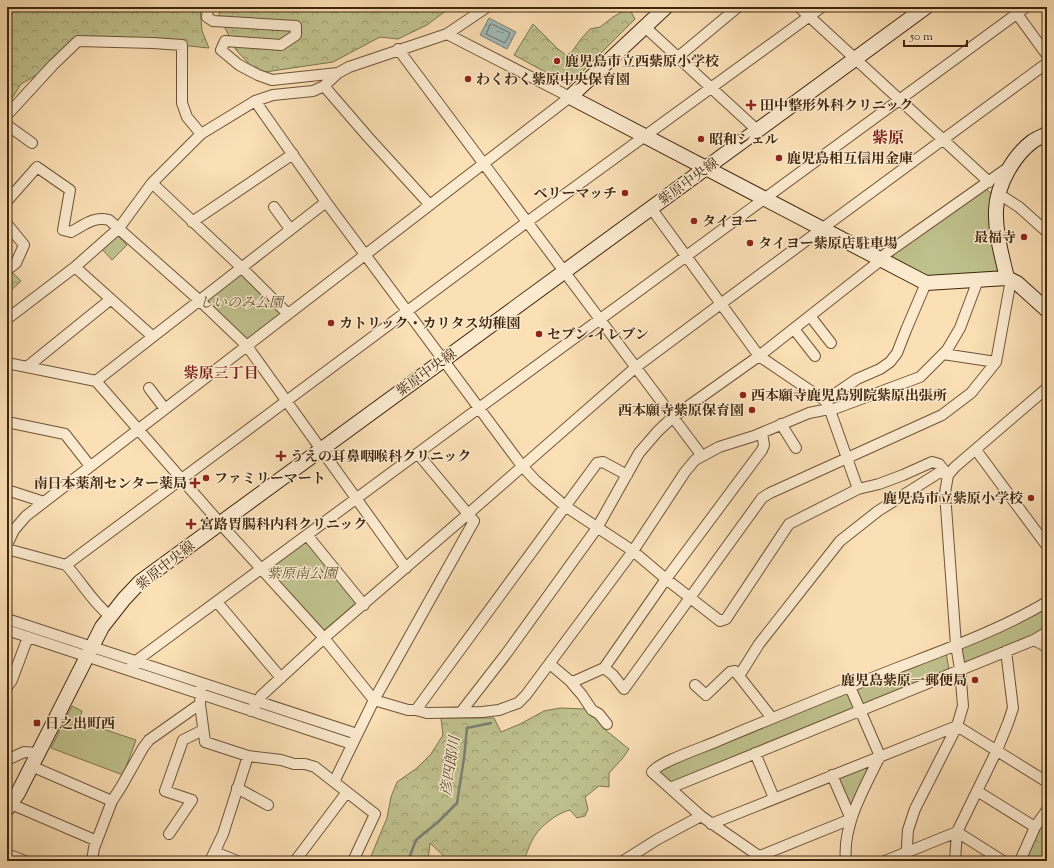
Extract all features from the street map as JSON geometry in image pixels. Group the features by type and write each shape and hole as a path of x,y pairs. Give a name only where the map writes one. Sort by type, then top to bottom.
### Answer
{"street":[{"path":"208,7 207,17 213,21 296,26 296,35 281,44 225,41 221,50 253,73 272,80 338,73"},
{"path":"7,319 75,266 119,228 152,183 201,134 256,101 273,95 313,91 324,86 338,73 350,67 398,49 447,34 487,7"},
{"path":"7,545 14,530 26,516 570,97 666,7"},
{"path":"678,57 738,7"},
{"path":"799,7 989,182"},
{"path":"66,565 527,222 822,7"},
{"name":"紫原中央線","path":"9,807 102,627 140,582 926,7"},
{"path":"128,670 136,661 900,100 1014,10 1026,7"},
{"path":"1014,10 1047,55"},
{"path":"645,27 757,130"},
{"path":"447,34 926,283 1007,278 1017,283 1047,310"},
{"path":"7,115 53,65 78,41 182,45 182,103 187,117 201,134"},
{"path":"398,49 702,456"},
{"path":"251,711 261,696 324,638 364,605 636,368 721,303 1047,63"},
{"path":"324,86 430,205"},
{"path":"256,101 326,202 522,466 536,481 565,506 633,552 720,621 726,619 789,524 858,489 879,484 932,462 939,464 948,475"},
{"path":"7,125 32,143"},
{"path":"604,668 613,675 624,689 762,498 946,412 971,393 996,362 1010,285 1007,278 996,227 996,210 999,194 1004,180 1020,154 1033,142 1047,134"},
{"path":"192,222 293,154"},
{"path":"461,712 543,604 597,528 639,453 658,431 674,417 794,329 881,260 886,254 1012,165"},
{"path":"7,201 36,167 70,190 62,230 71,232 97,219 109,220 199,300 247,346 406,568"},
{"path":"152,183 241,267 288,314"},
{"path":"999,194 1019,207 1046,230"},
{"path":"96,381 326,202"},
{"path":"274,207 290,229"},
{"path":"651,208 759,356 834,409 920,377 944,354 960,328 978,280"},
{"path":"7,224 24,245 16,263 7,270"},
{"path":"75,266 152,336"},
{"path":"7,363 96,381 220,523 324,638 374,700 408,710 416,710 427,713 482,712 498,710 518,703 550,664 633,552 685,472 695,460 719,447 762,433 828,405 832,396 857,379 880,369 890,362 897,353 926,283"},
{"path":"28,367 111,299"},
{"path":"810,316 831,343"},
{"path":"794,329 815,356"},
{"path":"944,354 996,362"},
{"path":"149,388 165,409"},
{"path":"906,857 908,830 915,809 957,726 963,706 960,669 956,646 945,493 948,475 1047,388"},
{"path":"828,405 858,489"},
{"path":"7,422 65,434 90,466"},
{"path":"781,424 796,448"},
{"path":"570,681 575,681 604,668 666,579 762,450 764,445 762,433"},
{"path":"976,450 1047,546"},
{"path":"334,782 374,700 474,521 418,454"},
{"path":"416,710 597,463 603,462 627,475"},
{"path":"739,676 759,644 840,541 878,511 940,472 948,475"},
{"path":"7,490 44,502"},
{"path":"307,535 364,605"},
{"path":"7,549 66,565 76,575 92,600 110,616"},
{"path":"216,602 281,678"},
{"path":"851,819 763,859 711,824 652,772 665,762 772,718 956,646 1020,618 1047,602"},
{"path":"7,619 89,652 128,670 352,744"},
{"path":"7,630 28,637 89,652 136,661 200,694 257,701 357,734"},
{"path":"670,788 1034,640 1047,632"},
{"path":"7,687 12,680 28,637"},
{"path":"1034,640 1047,647"},
{"path":"955,861 957,832 998,750 1013,708 1006,651"},
{"path":"550,664 570,681 592,710 599,714 606,724"},
{"path":"695,685 706,695 730,672 735,671 772,718"},
{"path":"846,861 851,819 880,756 850,687"},
{"path":"200,694 205,742 248,756 281,760 294,764 305,764 315,768 375,814 353,861"},
{"path":"92,861 94,848 112,801 143,748 149,740 200,694"},
{"path":"957,726 998,750 1047,782"},
{"path":"711,824 957,726"},
{"path":"169,834 192,800 165,791 183,740 203,730"},
{"path":"7,760 24,752 38,753"},
{"path":"755,753 774,798"},
{"path":"237,861 213,857 223,834 248,756"},
{"path":"31,766 112,801"},
{"path":"832,775 851,819"},
{"path":"237,788 268,805"},
{"path":"977,791 1035,827"},
{"path":"295,861 347,792"},
{"path":"9,807 97,841"},
{"path":"1020,861 1035,827 1047,810"},
{"path":"623,861 636,858 701,816"},
{"path":"885,861 906,857 957,832"},
{"path":"957,832 1003,861"},
{"path":"7,854 25,861"}],"green space":[{"path":"7,7 200,7 202,31 209,48 159,43 77,45 47,69 21,84 7,106"},
{"path":"220,7 266,7 289,9 292,7 451,7 427,25 398,39 380,37 333,62 265,72 252,67 236,50 219,16"},
{"path":"629,8 635,19 569,85 514,55 533,24 566,55 571,53 590,29 600,27 613,17"},
{"path":"986,189 993,195 998,271 933,277 927,276 893,259 893,255"},
{"path":"115,233 127,245 112,260 100,247"},
{"name":"しいのみ公園","path":"241,268 282,315 249,340 246,339 206,301"},
{"path":"9,269 21,281 7,294 7,270"},
{"name":"紫原南公園","path":"304,541 308,541 356,603 323,631 269,574 269,568"},
{"path":"1047,607 1047,629 1037,635 968,663 963,661 963,644 1023,621"},
{"path":"946,652 949,670 670,783 661,775 660,769"},
{"path":"72,706 82,711 79,721 136,740 123,775 51,748"},
{"path":"560,708 586,709 593,712 603,728 629,749 609,773 609,787 599,786 585,797 588,809 585,816 577,818 570,810 553,818 534,836 524,861 444,861 445,857 430,843 428,861 369,861 387,818 391,797 397,782 417,768 431,754 443,735 441,718 494,718 501,732 544,711"},
{"path":"869,765 852,806 849,808 838,776"},
{"path":"1047,825 1047,860 1023,861 1034,830"}],"water":[{"path":"489,18 516,32 507,49 480,35"}],"waterway":[{"name":"彦四郎川","path":"408,861 416,840 438,822 457,803 467,728 491,723"}],"place":[{"name":"鹿児島市立西紫原小学校","path":"557,61"},
{"name":"わくわく紫原中央保育園","path":"468,79"},
{"name":"田中整形外科クリニック","path":"751,105"},
{"name":"昭和シェル","path":"701,139"},
{"name":"鹿児島相互信用金庫","path":"779,158"},
{"name":"ベリーマッチ","path":"625,193"},
{"name":"タイヨー","path":"694,221"},
{"name":"最福寺","path":"1024,237"},
{"name":"タイヨー紫原店駐車場","path":"750,243"},
{"name":"カトリック・カリタス幼稚園","path":"331,323"},
{"name":"セブン-イレブン","path":"539,334"},
{"name":"西本願寺鹿児島別院紫原出張所","path":"743,395"},
{"name":"西本願寺紫原保育園","path":"752,410"},
{"name":"うえの耳鼻咽喉科クリニック","path":"281,456"},
{"name":"ファミリーマート","path":"206,478"},
{"name":"南日本薬剤センター薬局","path":"195,483"},
{"name":"鹿児島市立紫原小学校","path":"1031,498"},
{"name":"宮路胃腸科内科クリニック","path":"191,524"},
{"name":"鹿児島紫原一郵便局","path":"975,680"},
{"name":"日之出町西","path":"37,723"}],"district":[{"name":"紫原","path":"888,137"},
{"name":"紫原三丁目","path":"221,373"}]}
